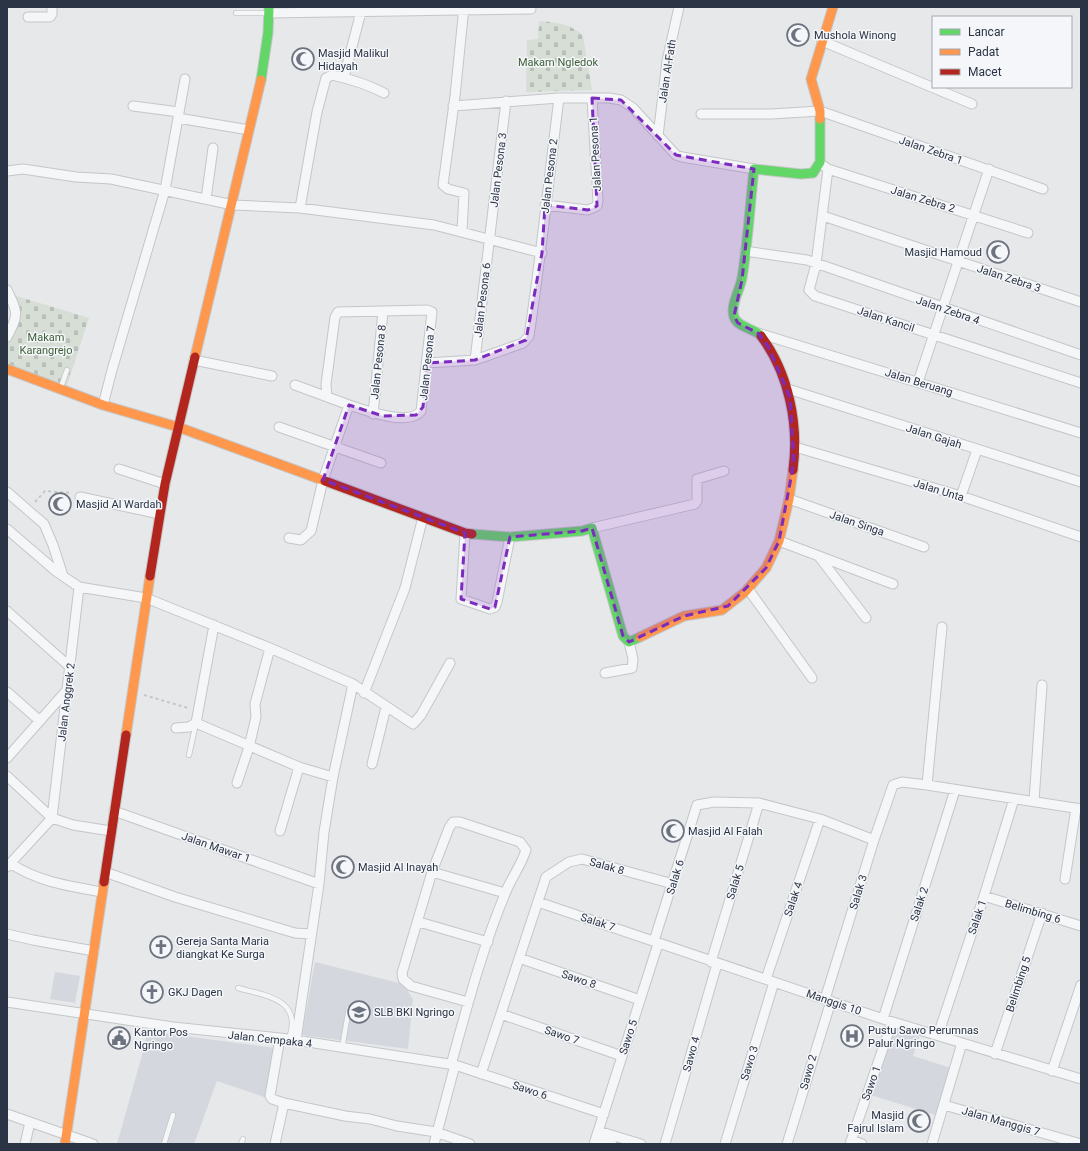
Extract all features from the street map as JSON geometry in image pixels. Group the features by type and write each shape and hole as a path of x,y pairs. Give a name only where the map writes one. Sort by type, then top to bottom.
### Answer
{"street":[{"path":"28,17 50,17 52,14 52,7"},
{"name":"Jalan Al-Fath","path":"658,136 667,61 679,7"},
{"path":"453,106 559,98 609,98 622,100 633,108 676,155 754,169 802,174 813,173 820,162 820,111 811,79 833,7"},
{"path":"65,1144 146,598 165,484 194,360 233,206 265,60 269,10 360,12 463,8 531,10"},
{"path":"462,231 464,193 448,189 443,185 463,8"},
{"path":"344,77 360,12"},
{"path":"822,41 932,87"},
{"path":"300,208 326,78 332,75 344,77 367,84 384,93"},
{"path":"103,405 165,190 185,79"},
{"path":"934,88 972,104"},
{"name":"Jalan Pesona 2","path":"475,360 522,343 529,336 542,253 545,205 559,98"},
{"name":"Jalan Pesona 1","path":"545,205 588,210 594,209 596,206 598,201 594,98"},
{"name":"Jalan Pesona 3","path":"490,239 506,101"},
{"path":"133,106 249,130"},
{"path":"701,114 771,114 820,111"},
{"name":"Jalan Zebra 1","path":"820,111 1043,189"},
{"path":"206,199 213,148"},
{"name":"Jalan Zebra 2","path":"820,162 828,169 974,215 1028,234"},
{"path":"7,171 23,169 76,177 111,179 233,206 300,208 434,225 462,231 542,253"},
{"path":"628,642 684,616 722,610 748,589 766,568 779,541 789,499 795,447 793,413 788,389 773,355 758,332 738,323 734,316 734,306 742,280 754,169"},
{"name":"Jalan Kancil","path":"828,169 816,264 809,290 815,296 1081,384"},
{"path":"918,382 989,169"},
{"name":"Jalan Zebra 3","path":"823,216 1081,302"},
{"name":"Jalan Pesona 6","path":"475,360 490,239"},
{"name":"Jalan Zebra 4","path":"745,251 795,258 816,264 1081,355"},
{"path":"7,290 16,314 7,337"},
{"name":"Jalan Pesona 7","path":"373,414 398,417 419,414 423,407 432,312 427,310 383,311"},
{"path":"327,397 326,384 336,314 341,311 383,311"},
{"name":"Jalan Pesona 8","path":"373,414 383,311"},
{"name":"Jalan Beruang","path":"758,332 1081,433"},
{"path":"194,360 272,376"},
{"path":"427,363 475,360"},
{"path":"7,369 103,405 178,428 465,533 510,537 582,531 694,504 697,502 697,480 724,470"},
{"path":"295,385 373,414"},
{"name":"Jalan Gajah","path":"788,389 1081,482"},
{"path":"289,538 301,540 311,531 322,480 349,404"},
{"path":"279,427 381,463"},
{"name":"Jalan Unta","path":"795,447 962,496 1081,537"},
{"path":"962,496 977,450"},
{"path":"119,469 165,484"},
{"path":"7,492 44,524 49,534 63,576"},
{"path":"80,497 160,514"},
{"name":"Jalan Singa","path":"789,499 924,547"},
{"path":"364,693 405,588 423,517"},
{"path":"7,528 63,576 79,587 146,598 214,625 353,684 364,693 413,724 416,722 450,663"},
{"path":"592,528 597,541 623,636 628,642 632,659 632,668 605,673"},
{"path":"465,533 461,599 490,609 495,607 510,537"},
{"path":"779,541 820,558 893,584"},
{"path":"820,558 866,618"},
{"name":"Jalan Anggrek 2","path":"52,818 79,587"},
{"path":"748,589 812,678"},
{"path":"7,611 70,667"},
{"path":"196,724 214,625"},
{"path":"942,627 927,785 1078,808 1065,879"},
{"path":"237,783 249,747 256,717 255,704 270,648"},
{"path":"353,684 333,777 324,832 319,884 311,934 288,1039 270,1096 272,1099 284,1103 345,1116 370,1118 397,1126 436,1132 470,1144"},
{"path":"1034,801 1042,685"},
{"path":"7,758 68,690"},
{"path":"7,692 40,721"},
{"path":"372,764 386,707"},
{"path":"176,728 189,727 196,724 249,747 333,777"},
{"path":"280,831 300,766"},
{"path":"8,779 52,818 73,825 111,831"},
{"name":"Salak 3","path":"828,1000 874,840 893,785 902,782 927,785"},
{"name":"Salak 2","path":"883,1019 956,790"},
{"name":"Salak 1","path":"938,1035 1014,799"},
{"name":"Salak 6","path":"656,942 697,805 702,803 759,803"},
{"path":"759,803 820,819 874,840"},
{"name":"Salak 5","path":"714,963 759,803"},
{"name":"Jalan Mawar 1","path":"114,811 319,884"},
{"path":"52,818 9,865 44,881 102,892"},
{"name":"Salak 4","path":"770,981 820,819"},
{"path":"434,1144 468,1002 505,893 523,859 526,850 520,842 460,822 454,822 449,828 432,872 418,922 404,962 403,979 411,986 468,1002"},
{"name":"Salak 8","path":"481,1074 546,877 569,862 582,859 673,884"},
{"path":"105,872 175,897 295,933 311,934"},
{"path":"432,872 505,893"},
{"name":"Belimbing 6","path":"984,896 1081,926"},
{"name":"Salak 7","path":"538,902 656,942"},
{"name":"Belimbing 5","path":"995,1054 1042,913"},
{"path":"418,922 488,942"},
{"path":"7,934 94,951"},
{"name":"Manggis 10","path":"656,942 714,963 892,1022 1081,1079"},
{"name":"Sawo 5","path":"596,1138 640,1000 656,942"},
{"name":"Sawo 8","path":"519,958 640,1000"},
{"name":"Sawo 4","path":"665,1144 714,963"},
{"name":"Sawo 3","path":"725,1144 770,981"},
{"path":"1052,1070 1081,985"},
{"name":"Sawo 2","path":"787,1144 828,1000"},
{"name":"Jalan Cempaka 4","path":"7,1002 85,1015 229,1034 288,1039 453,1065"},
{"name":"Sawo 7","path":"501,1014 622,1056"},
{"name":"Sawo 1","path":"850,1142 892,1022"},
{"path":"932,1144 962,1043"},
{"name":"Sawo 6","path":"453,1065 604,1114"},
{"path":"275,1144 284,1103"},
{"name":"Jalan Manggis 7","path":"944,1105 1081,1144"},
{"path":"7,1114 93,1144"},
{"path":"26,1144 30,1122"},
{"path":"596,1138 612,1144"},
{"path":"596,1138 641,1144"},
{"path":"850,1142 862,1144"}],"lane":[{"path":"236,13 269,10"},
{"path":"60,389 67,370"},
{"path":"189,755 196,724"},
{"path":"238,988 278,999 287,1008 292,1020 292,1031 288,1039"},
{"path":"342,1048 349,1008"},
{"path":"164,1144 173,1115"}],"path":[{"path":"29,510 45,492 71,493 80,497"},
{"path":"132,691 198,712"}],"highlighted area":[{"path":"592,98 621,100 676,155 754,169 742,280 734,316 738,323 758,333 768,346 790,397 794,462 779,541 766,568 728,606 684,616 629,642 623,636 592,528 582,531 510,537 495,607 490,609 461,599 465,533 323,480 349,405 383,416 416,415 423,407 427,363 475,360 526,340 542,253 545,205 588,210 597,206"}],"shaded area":[{"name":"SLB BKI Ngringo","path":"315,962 403,984 413,999 408,1049 302,1035"},
{"path":"55,972 80,976 75,1003 50,999"},
{"path":"893,1028 919,1037 913,1056 951,1068 938,1116 871,1095"},
{"path":"147,1031 275,1048 267,1098 217,1081 194,1144 117,1144 144,1048"}],"green space":[{"name":"Makam Ngledok","path":"539,21 569,26 583,36 592,90 526,92 527,40 538,39"},
{"name":"Makam Karangrejo","path":"13,295 89,318 67,386 7,365 7,344 17,325"}],"traffic: fast":[{"path":"261,80 268,33 269,7"},
{"path":"761,336 758,333 742,326 736,321 733,312 734,303 741,283 744,264 754,169 801,174 813,173 820,162 820,119"},
{"path":"472,534 510,537 582,531 592,528 623,636 629,642 640,637"}],"traffic: slow":[{"path":"820,119 820,111 811,79 833,7"},
{"path":"195,357 261,80"},
{"path":"7,369 103,405 178,427 325,481"},
{"path":"640,637 684,616 722,610 745,592 766,568 779,541 789,499 793,470"},
{"path":"126,735 150,576"},
{"path":"65,1144 104,882"}],"traffic: jam":[{"path":"761,336 779,366 790,400 794,435 793,470"},
{"path":"150,576 165,484 195,357"},
{"path":"325,481 465,533 472,534"},
{"path":"104,882 126,735"}],"place":[{"name":"Mushola Winong","path":"798,35"},
{"name":"Masjid Malikul Hidayah","path":"303,59"},
{"name":"Masjid Hamoud","path":"998,252"},
{"name":"Masjid Al Wardah","path":"60,504"},
{"name":"Masjid Al Falah","path":"673,831"},
{"name":"Masjid Al Inayah","path":"343,867"},
{"name":"Gereja Santa Maria diangkat Ke Surga","path":"161,947"},
{"name":"GKJ Dagen","path":"152,992"},
{"name":"SLB BKI Ngringo","path":"359,1012"},
{"name":"Pustu Sawo Perumnas Palur Ngringo","path":"852,1036"},
{"name":"Kantor Pos Ngringo","path":"119,1038"},
{"name":"Masjid Fajrul Islam","path":"919,1121"}]}
